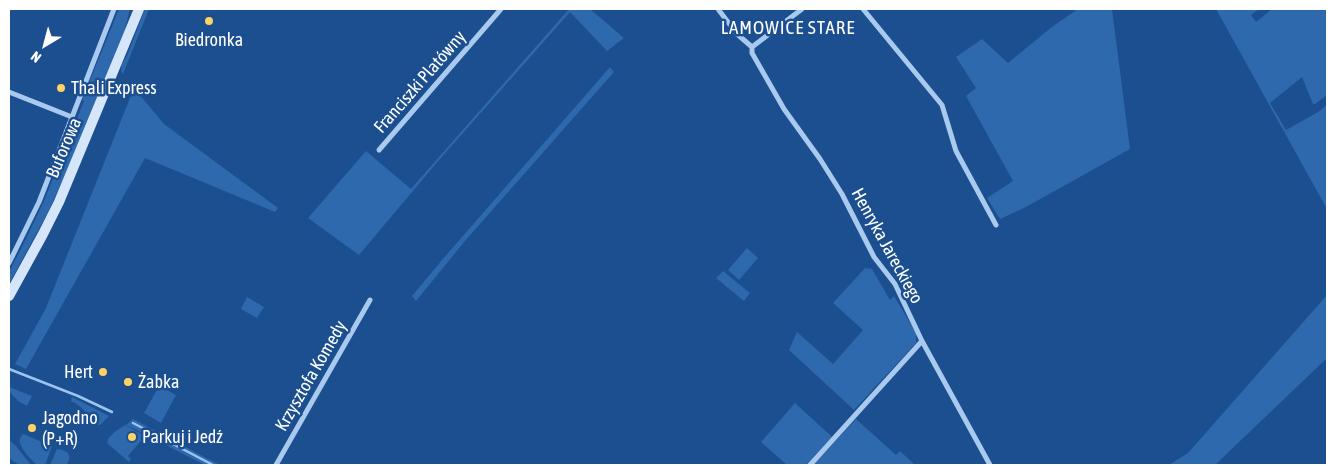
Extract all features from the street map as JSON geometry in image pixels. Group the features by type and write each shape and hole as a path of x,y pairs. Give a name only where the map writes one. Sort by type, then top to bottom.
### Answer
{"main road":[{"name":"Buforowa","path":"9,296 59,202 139,9"}],"street":[{"name":"Buforowa","path":"9,263 39,202 114,9"},
{"name":"Franciszki Platówny","path":"379,150 501,9"},
{"path":"718,9 737,34 752,47 802,9"},
{"path":"864,9 942,105 956,151 996,224"},
{"name":"Henryka Jareckiego","path":"752,47 752,53 784,109 820,159 842,194 874,257 895,284 922,340 990,465"},
{"path":"9,92 72,117"},
{"name":"Krzysztofa Komedy","path":"276,465 370,300"},
{"path":"810,465 922,340"}],"shaded area":[{"path":"119,9 130,9 125,29 64,177 48,212 9,284 9,272 44,201"},
{"path":"145,9 149,9 123,74 121,71 122,64 127,56"},
{"path":"569,9 590,9 624,38 607,51 570,12 439,160 359,255 308,218 366,151 411,189"},
{"path":"1078,9 1112,9 1130,149 1026,207 1000,219 987,198 1013,181 966,96 976,88 956,57 982,39 1008,63 1053,26"},
{"path":"1216,9 1259,9 1251,15 1256,22 1272,9 1327,9 1327,95 1313,104 1302,77 1270,103 1286,130 1327,105 1327,209"},
{"path":"610,67 614,72 465,241 416,301 412,296"},
{"path":"134,88 164,124 278,208 275,212 145,158 26,369 15,364 46,308"},
{"path":"747,248 758,258 739,280 728,270"},
{"path":"865,268 872,269 890,300 894,296 916,333 916,343 854,410 789,350 797,332 833,364 863,330 833,303"},
{"path":"723,271 750,293 744,301 716,278"},
{"path":"1327,295 1327,358 1215,465 1169,465 1188,453"},
{"path":"247,297 264,307 257,318 241,309"},
{"path":"159,386 176,395 161,423 144,413"},
{"path":"9,387 32,396 27,406 18,401 9,391"},
{"path":"72,397 109,416 100,425 96,425 82,409 71,401"},
{"path":"795,403 832,437 806,465 787,465 761,442"},
{"path":"133,419 220,465 205,465 126,425"},
{"path":"856,419 896,455 900,451 915,465 813,465"},
{"path":"125,425 145,436 128,456 131,459 129,462 107,443 112,435"},
{"path":"23,434 52,446 45,465 37,465 24,451 20,441"},
{"path":"9,440 31,465 19,465 9,458"},
{"path":"57,449 68,454 69,458 66,465 50,465"}],"waterway":[{"path":"9,369 78,396 112,412"},
{"path":"133,423 213,465"}],"place":[{"name":"Biedronka","path":"209,21"},
{"name":"Thali Express","path":"61,88"},
{"name":"Hert","path":"103,372"},
{"name":"Żabka","path":"128,382"},
{"name":"Jagodno (P+R)","path":"32,428"},
{"name":"Parkuj i Jedź","path":"132,437"}],"district":[{"name":"LAMOWICE STARE","path":"788,28"}]}
